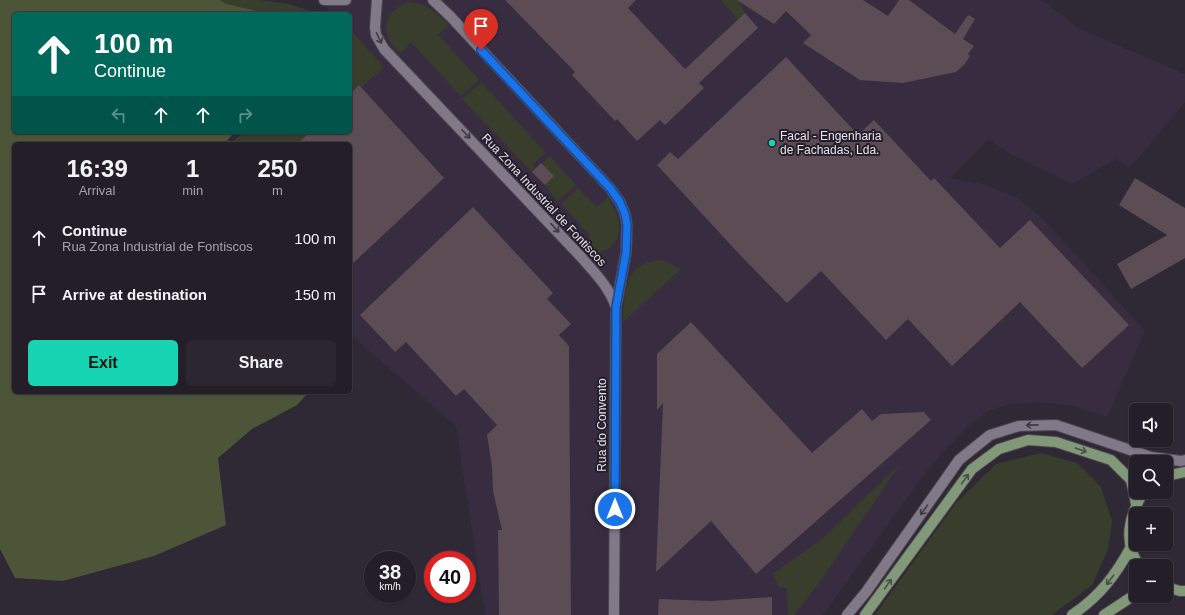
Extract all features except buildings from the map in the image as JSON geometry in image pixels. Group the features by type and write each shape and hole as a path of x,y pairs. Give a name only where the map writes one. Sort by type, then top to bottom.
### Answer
{"main road":[{"path":"865,615 972,470 999,449 1028,440 1056,442 1111,460 1131,480 1136,504"},
{"path":"1173,474 1185,472"},
{"path":"1135,507 1139,499"},
{"path":"1072,615 1089,603 1106,587 1119,569 1129,551"},
{"path":"1173,589 1185,591"},
{"path":"1104,615 1129,599"}],"street":[{"path":"324,0 346,0"},
{"name":"Rua Zona Industrial de Fontiscos","path":"378,0 375,27 376,34 384,49 582,258 605,285 612,296 616,307"},
{"name":"Rua Zona Industrial de Fontiscos","path":"433,0 450,16 610,188 620,202 625,214 627,225 626,253 616,307"},
{"name":"Rua do Convento","path":"614,615 616,307"},
{"path":"847,615 870,586 959,460 990,436 1019,426 1056,425 1151,457 1181,461 1185,460"},
{"path":"1124,447 1134,455"}],"shaded area":[{"path":"320,0 1042,0 1080,29 1185,74 1185,102 1130,168 1116,159 1073,184 1010,154 988,139 949,178 983,184 1018,198 1045,221 1145,331 1107,417 1074,406 1038,402 1007,405 990,410 970,424 942,453 922,477 823,615 485,615 456,426 352,336 352,142 232,142 242,134 352,134 352,12 330,12"}],"green space":[{"path":"0,0 220,0 227,4 261,12 12,12 12,134 232,134 226,142 12,142 12,394 307,394 297,405 252,429 218,458 226,525 154,556 63,581 15,578 0,549"},
{"path":"220,0 261,0 289,4 314,12 261,12 227,4"},
{"path":"721,0 739,0 745,14 738,20"},
{"path":"407,2 425,6 449,25 438,35 479,80 461,96 411,42 400,53 389,40 386,29 388,19 398,7"},
{"path":"352,32 384,67 361,87 359,85 352,92"},
{"path":"481,82 546,153 533,164 536,168 532,172 462,99"},
{"path":"242,134 308,134 299,142 232,142"},
{"path":"550,156 576,185 561,199 557,200 545,185 542,164"},
{"path":"578,188 597,207 608,197 615,210 619,223 617,239 613,245 601,252 587,251 580,246 591,236 561,204"},
{"path":"662,260 681,269 623,322 626,290 633,273 649,262"},
{"path":"1041,453 1077,463 1101,487 1112,521 1108,550 1092,585 1052,615 875,615 956,503 996,464"},
{"path":"900,464 819,583 794,615 788,615 787,588 779,587 773,574 822,539"}],"place":[{"name":"Facal - Engenharia de Fachadas, Lda.","path":"772,143"}],"route":[{"path":"481,50 610,188 620,202 625,214 627,225 626,253 616,307 615,509"}]}
